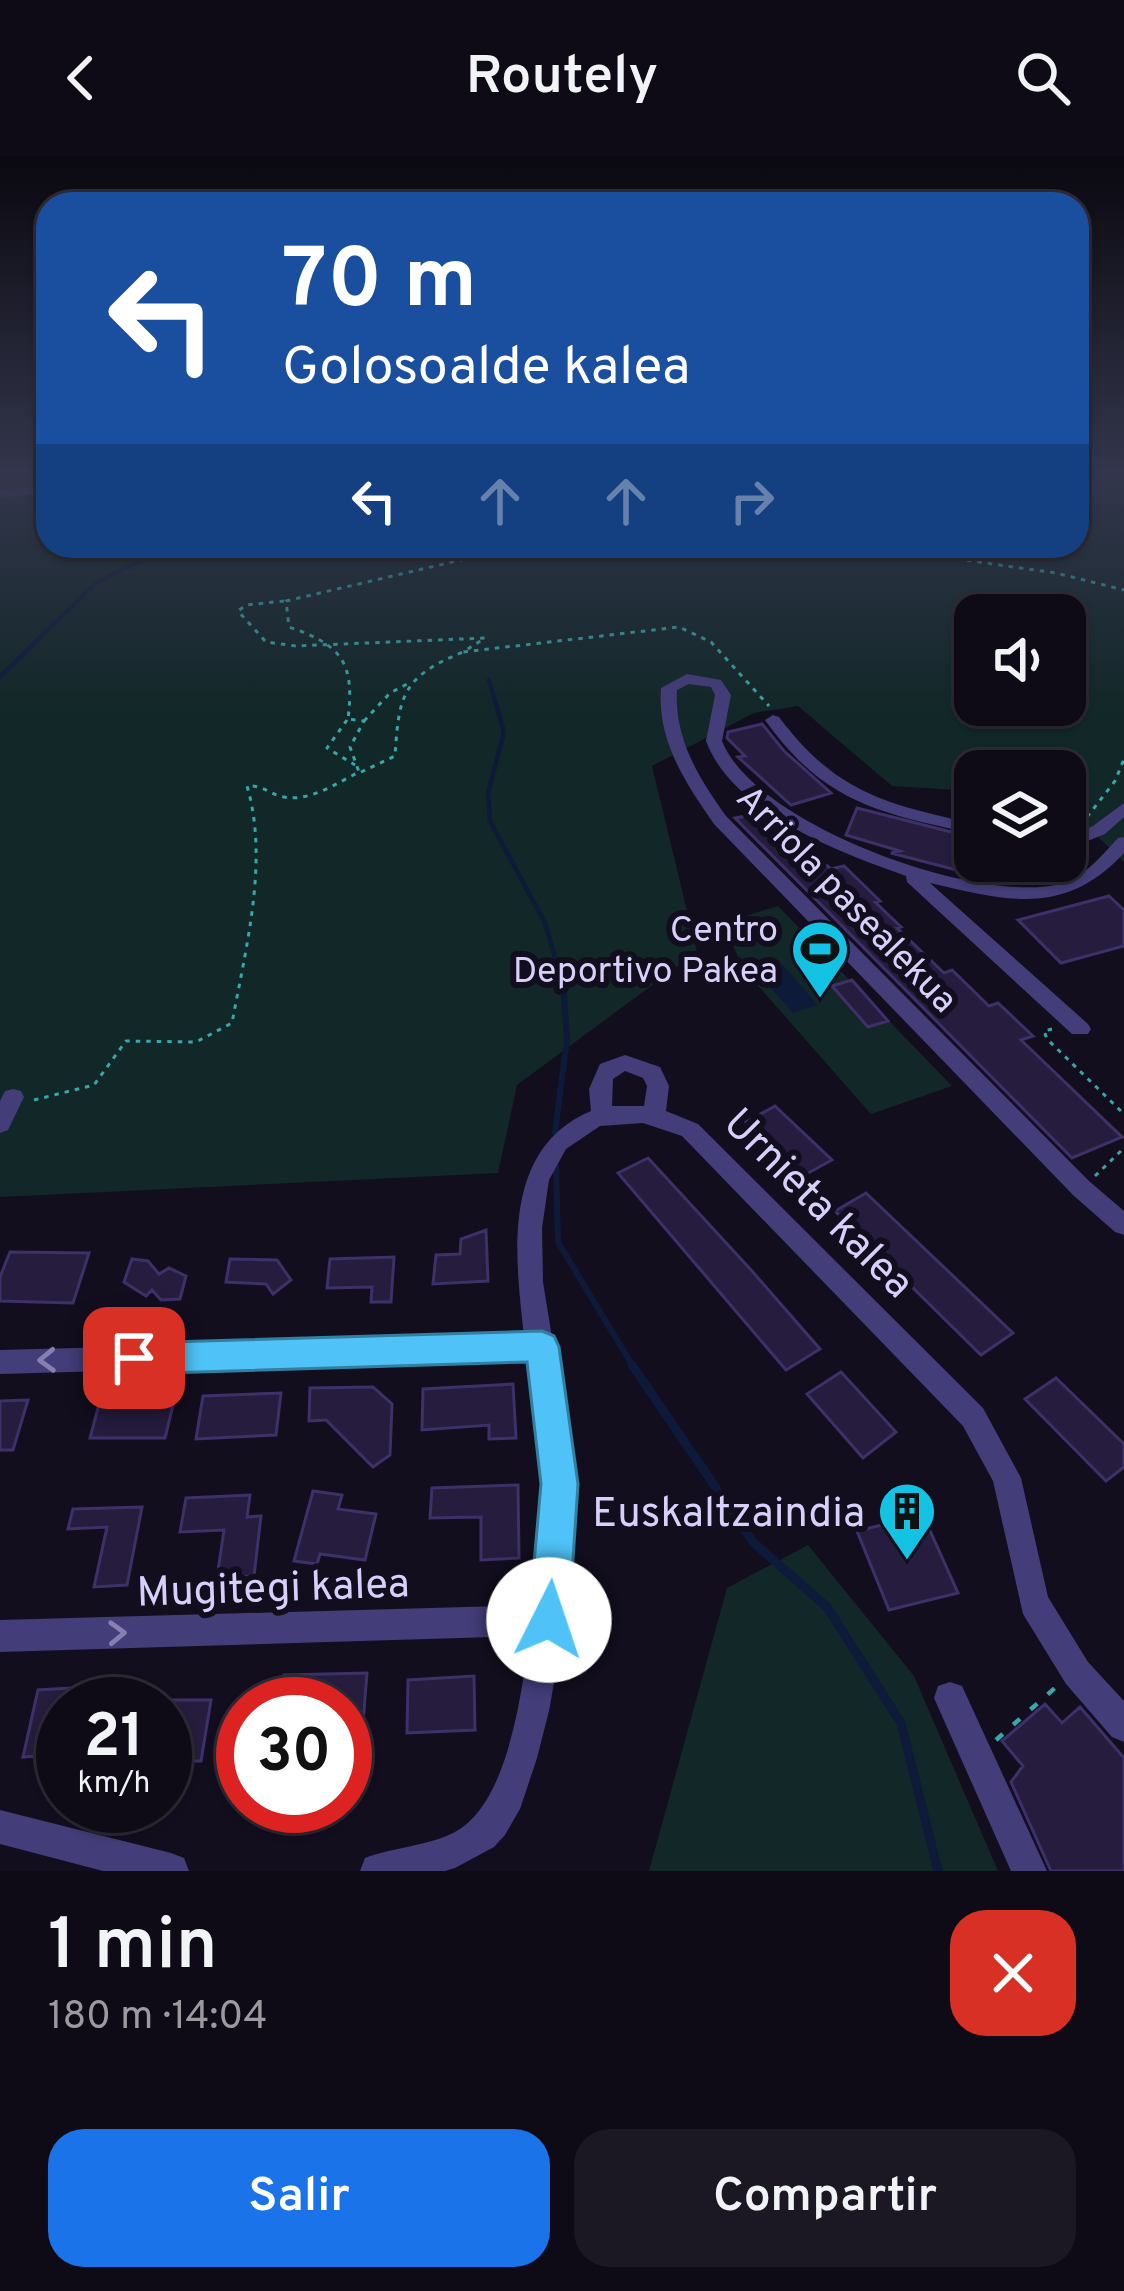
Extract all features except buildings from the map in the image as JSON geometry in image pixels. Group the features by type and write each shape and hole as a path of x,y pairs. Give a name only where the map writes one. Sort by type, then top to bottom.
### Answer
{"street":[{"name":"Arriola pasealekua","path":"1124,842 1088,880 1058,891 997,893 909,873 813,829 732,775 715,744 723,694 716,683 687,679 669,688 673,734 689,772 719,820 1081,1188 1124,1225"},
{"path":"773,720 795,753 850,797 954,824"},
{"path":"1086,836 1124,808"},
{"name":"Arriola pasealekua","path":"909,873 1070,1030"},
{"path":"378,1871 451,1854 493,1823 518,1771 549,1620 560,1484 526,1245 542,1164 558,1139 604,1116 597,1089 601,1075 612,1065 629,1064 652,1073 658,1086 654,1116"},
{"name":"Urnieta kalea","path":"604,1116 654,1116 675,1122 704,1142 973,1418 1007,1478 1034,1603 1077,1672 1124,1725"},
{"path":"0,1362 542,1347"},
{"name":"Mugitegi kalea","path":"0,1636 549,1620"},
{"path":"950,1698 1029,1871"},
{"path":"0,1827 172,1871"}],"path":[{"path":"359,772 350,747 364,721 390,693 484,638 334,645 266,642 238,611 245,605 286,602 471,558"},
{"path":"960,558 1056,573 1124,590"},
{"path":"286,602 289,627 334,645 351,673 348,718 327,748 356,766"},
{"path":"463,652 647,628 691,630 741,670 762,695 773,720"},
{"path":"8,1110 94,1085 126,1041 179,1045 221,1034 232,1023 256,891 252,848 257,824 248,786 261,785 280,798 297,800 395,756 396,711 413,681"},
{"path":"348,718 364,721"},
{"path":"1086,819 1115,781 1124,759"},
{"path":"1070,1030 1044,1031 1124,1114"},
{"path":"1081,1188 1124,1148"},
{"path":"977,1757 1062,1682"}],"green space":[{"path":"0,552 36,552 36,558 1089,558 1089,552 1124,552 1124,862 1086,825 1086,750 954,750 954,790 892,786 798,706 754,713 652,766 697,952 517,1085 498,1173 0,1197"},
{"name":"Centro Deportivo Pakea","path":"778,906 952,1086 871,1114 745,971 722,923"},
{"path":"808,1545 914,1676 998,1871 649,1871 727,1588"}],"water":[{"path":"782,964 818,1005 793,1013 757,972"}],"waterway":[{"path":"0,677 95,584 145,558"},
{"path":"489,680 504,732 488,793 490,821 545,923 563,985"},
{"path":"555,1133 567,1039 563,982"},
{"path":"556,1166 558,1242 634,1367"},
{"path":"634,1367 753,1542 827,1607 901,1723 938,1871"}],"place":[{"name":"Centro Deportivo Pakea","path":"820,1000"},
{"name":"Euskaltzaindia","path":"907,1562"}],"route":[{"path":"134,1358 542,1347 560,1484 549,1620"}]}
